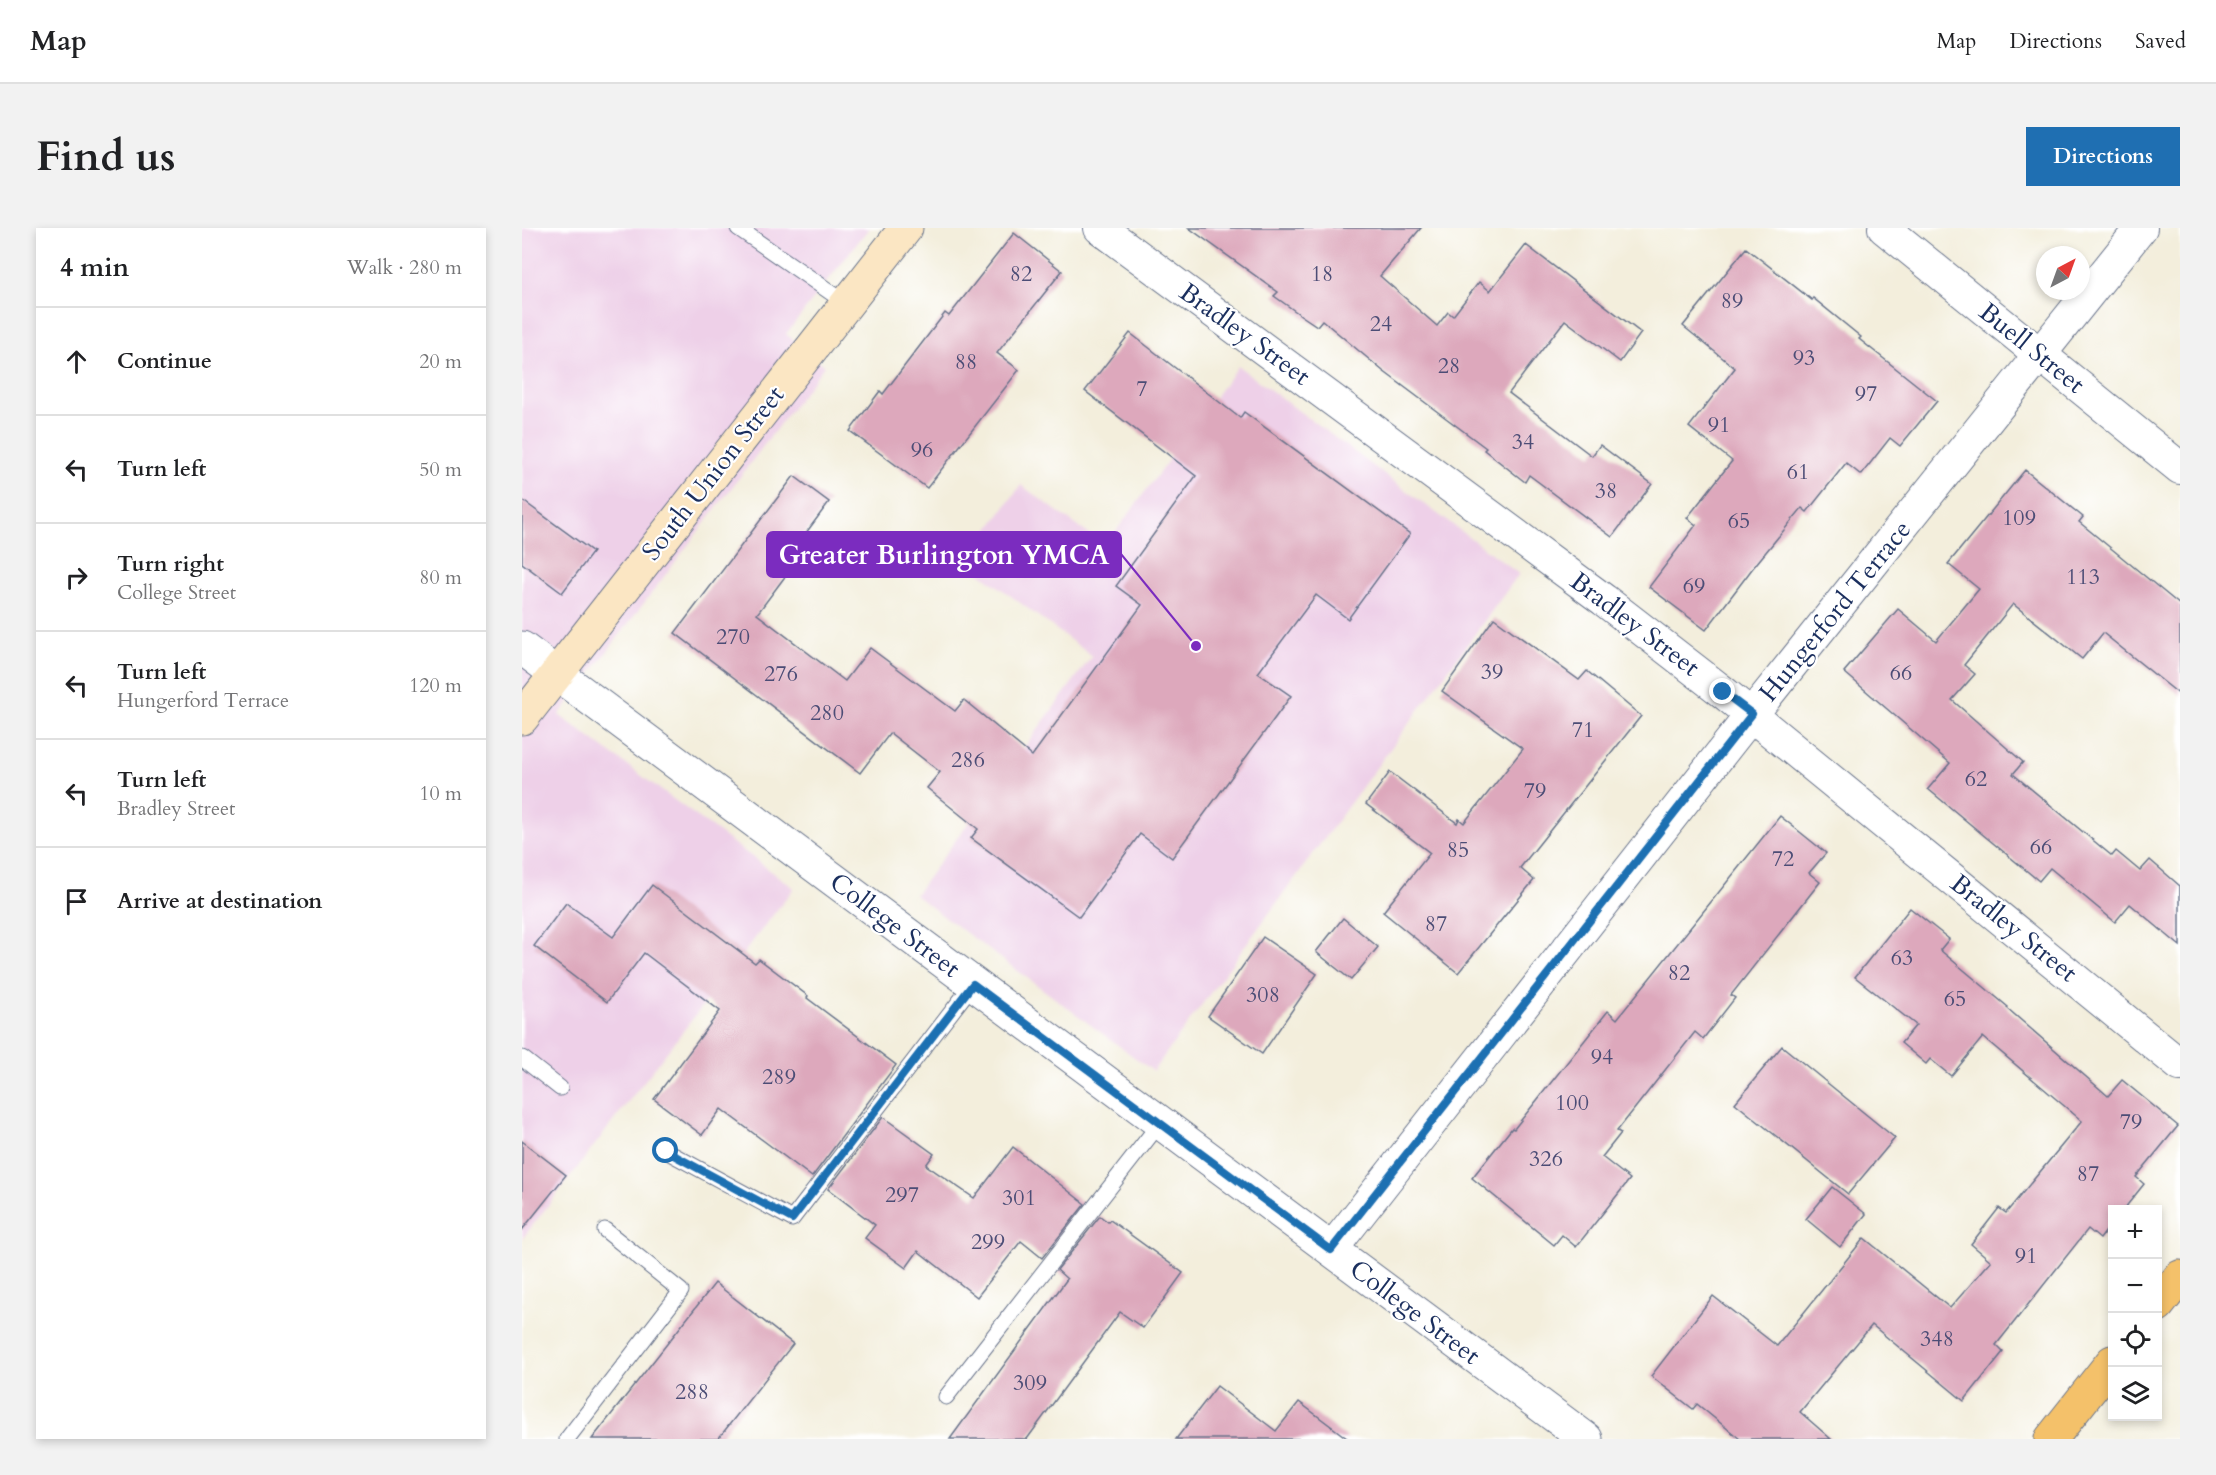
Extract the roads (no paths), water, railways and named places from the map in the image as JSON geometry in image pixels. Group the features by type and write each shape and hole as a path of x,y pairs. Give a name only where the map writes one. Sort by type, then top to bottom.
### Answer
{"main road":[{"name":"South Union Street","path":"522,718 906,228"},
{"path":"2162,1299 2180,1277"},
{"path":"2051,1439 2108,1367"}],"street":[{"name":"Bradley Street","path":"1100,228 1595,593 1752,714 2180,1065"},
{"name":"Buell Street","path":"1884,228 2180,468"},
{"name":"Hungerford Terrace","path":"1331,1250 1752,714 2141,228"},
{"name":"College Street","path":"522,648 1586,1439"}],"lane":[{"path":"738,228 846,303"},
{"path":"666,1151 792,1219 973,984"},
{"path":"522,1058 560,1088"},
{"path":"946,1396 1160,1123"},
{"path":"567,1439 681,1290 605,1230"}],"place":[{"name":"Greater Burlington YMCA","path":"1196,646"}]}
